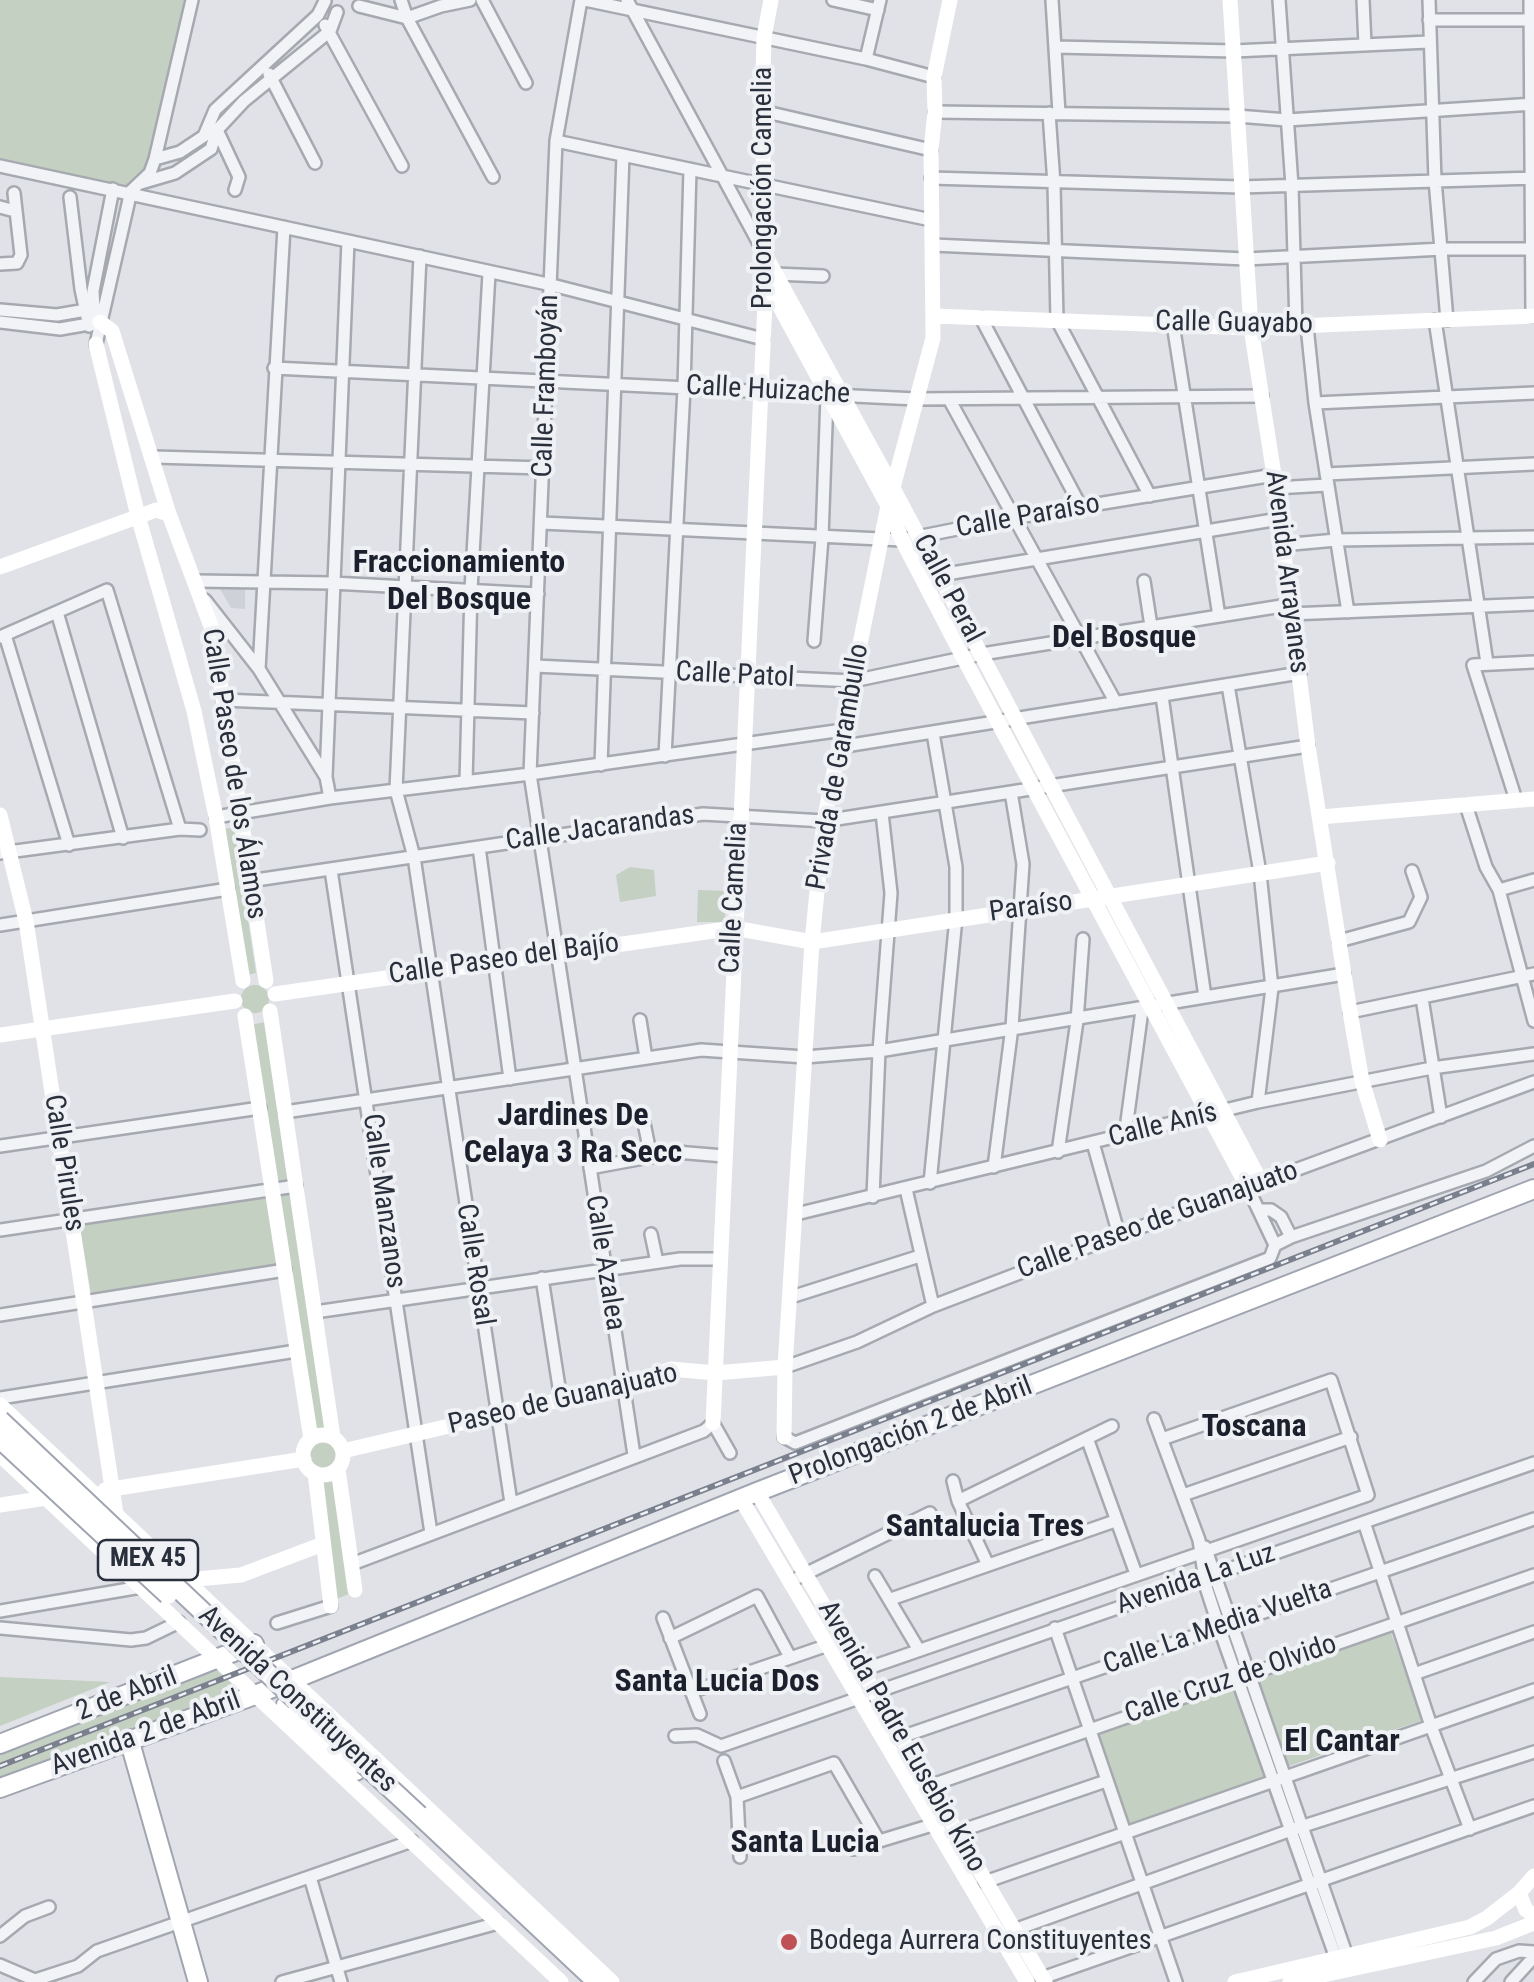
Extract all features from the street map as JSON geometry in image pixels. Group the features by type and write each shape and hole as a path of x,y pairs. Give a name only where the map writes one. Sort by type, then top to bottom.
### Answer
{"main road":[{"name":"Prolongación Camelia","path":"764,254 764,37 772,0"},
{"name":"Privada de Garambullo","path":"784,1437 812,942 824,821 888,506 932,338 934,77 950,0"},
{"name":"Avenida Arrayanes","path":"1230,0 1251,328 1308,746 1350,1012 1362,1081 1380,1140"},
{"name":"Calle Peral","path":"764,254 771,278 888,506 940,575 1111,896 1154,1006"},
{"name":"Prolongación Camelia","path":"763,340 771,278"},
{"name":"Calle Guayabo","path":"934,316 1251,328 1533,316"},
{"name":"Calle Paseo de los Álamos","path":"94,323 112,331 169,514 212,629 270,987"},
{"name":"Calle Camelia","path":"713,1423 763,340"},
{"name":"Calle Paseo de los Álamos","path":"96,344 138,516 194,711 244,981"},
{"name":"Calle Peral","path":"834,395 894,488 911,538 963,657 998,723 1255,1185"},
{"path":"0,566 156,510 169,514"},
{"path":"1320,818 1534,799"},
{"name":"Calle Pirules","path":"0,815 6,853 26,921 114,1512"},
{"name":"Paraíso","path":"734,928 812,942 1328,863"},
{"name":"Calle Paseo del Bajío","path":"270,987 350,982 734,928"},
{"path":"311,1438 246,1016 235,1000 236,990 244,981 255,978 270,987 270,1011 333,1437 343,1451 338,1469 355,1590"},
{"path":"0,1035 235,1000"},
{"path":"246,1016 263,1016 270,1011"},
{"name":"Prolongación 2 de Abril","path":"291,1680 749,1495 1534,1189"},
{"name":"Paseo de Guanajuato","path":"343,1451 623,1386 671,1369 716,1372 785,1367"},
{"path":"0,1401 291,1680 292,1704 367,1798 412,1822 612,1982"},
{"name":"Avenida Constituyentes","path":"0,1420 292,1704"},
{"path":"331,1606 315,1473 304,1459 304,1448 311,1438 322,1434 333,1437"},
{"name":"Avenida Constituyentes","path":"0,1439 360,1767 412,1822"},
{"path":"0,1455 38,1496 84,1534 254,1695 292,1704 392,1774 412,1822 498,1923 562,1982"},
{"path":"0,1505 38,1496 112,1489 304,1459"},
{"path":"315,1473 323,1475 338,1469"},
{"name":"Avenida Padre Eusebio Kino","path":"749,1495 798,1577 862,1670 1014,1930 1038,1981"},
{"path":"84,1534 93,1516 114,1512"},
{"path":"186,1580 240,1576 323,1544"},
{"name":"Avenida Padre Eusebio Kino","path":"798,1577 828,1645 932,1825 1038,1981"},
{"path":"179,1622 198,1617 204,1597 218,1579"},
{"name":"2 de Abril","path":"0,1744 254,1644"},
{"name":"Avenida 2 de Abril","path":"0,1788 291,1680"},
{"path":"129,1739 198,1982"},
{"path":"367,1798 386,1795 394,1782 392,1774"},
{"name":"MEX 45","path":"412,1822 580,1982"},
{"name":"MEX 45","path":"412,1822 597,1982"},
{"path":"1290,1982 1343,1962 1470,1927 1519,1893 1534,1876"},
{"path":"1519,1893 1526,1910 1534,1915"},
{"path":"1235,1982 1496,1938 1534,1923"}],"street":[{"path":"142,183 155,158 192,0"},
{"path":"211,149 215,110 318,15 325,0 337,12 345,13 361,3 407,18 440,3 470,0"},
{"path":"401,0 492,177"},
{"path":"482,0 526,83"},
{"path":"583,0 630,5 934,77"},
{"name":"Calle Framboyán","path":"530,774 556,141 583,0"},
{"path":"833,0 878,5 866,59"},
{"path":"1052,0 1057,320 1150,496"},
{"path":"1279,0 1301,326 1348,612"},
{"path":"1363,0 1365,45"},
{"path":"1429,0 1428,42 1443,249 1444,397 1487,663"},
{"path":"1530,0 1533,316"},
{"name":"Calle Peral","path":"630,5 764,254"},
{"path":"130,192 142,183 175,173 183,157 214,125 330,31 337,12"},
{"path":"318,15 402,166"},
{"path":"1429,20 1531,20"},
{"path":"1055,47 1234,51 1428,42"},
{"path":"264,66 315,163"},
{"path":"935,112 1287,120 1532,104"},
{"path":"762,111 931,150"},
{"path":"214,125 239,177 235,190"},
{"path":"204,136 211,149"},
{"path":"556,141 931,220"},
{"path":"155,158 183,157 211,149 228,154"},
{"path":"600,765 624,155"},
{"path":"0,166 552,285 763,340"},
{"path":"665,756 684,388 690,169"},
{"path":"931,178 1240,187 1532,178"},
{"name":"Calle Paseo de los Álamos","path":"96,344 93,291 113,189"},
{"name":"Calle Paseo de los Álamos","path":"96,344 94,323 130,192"},
{"path":"0,264 12,265 20,259 14,194"},
{"name":"Calle Paseo de los Álamos","path":"70,197 86,310 94,323"},
{"path":"0,207 15,211"},
{"path":"259,669 284,227"},
{"path":"330,798 326,777 332,583 348,241"},
{"path":"934,246 1246,259 1533,248"},
{"name":"Calle Rosal","path":"420,256 396,790 414,857 511,1504"},
{"path":"466,782 489,273"},
{"path":"771,278 823,276"},
{"path":"0,310 56,316 86,310"},
{"path":"980,318 1081,507"},
{"path":"0,322 60,329 94,323"},
{"path":"1173,324 1219,616"},
{"name":"Calle Huizache","path":"274,368 916,400 1262,396"},
{"path":"1314,403 1534,393"},
{"path":"814,640 834,395"},
{"path":"949,399 1116,703"},
{"path":"154,457 544,468"},
{"name":"Calle Paraíso","path":"542,523 881,540 1198,488 1534,464"},
{"path":"940,575 1279,520"},
{"path":"1282,546 1336,540 1534,537"},
{"path":"326,777 259,669 199,589 263,581 538,594"},
{"path":"1144,581 1151,626"},
{"path":"68,846 2,636 107,590 180,830"},
{"name":"Calle Patol","path":"535,666 853,681 963,657 1219,616 1289,609 1348,612 1534,604"},
{"path":"57,612 124,838"},
{"path":"1516,800 1473,665 1534,662"},
{"path":"839,748 1300,674"},
{"path":"1228,685 1260,873 1272,988 1258,1102"},
{"path":"1162,696 1205,997"},
{"path":"223,700 533,713"},
{"path":"216,817 330,798 843,730"},
{"path":"930,1183 956,918 956,867 933,733"},
{"name":"Calle Jacarandas","path":"250,881 704,814 824,821 882,814 1308,746"},
{"name":"Calle Azalea","path":"530,774 634,1455"},
{"path":"994,1168 1012,1028 1023,864 1011,792"},
{"path":"1466,805 1529,976 1534,1021"},
{"path":"873,1196 879,1051 892,894 882,814"},
{"path":"6,853 200,830"},
{"path":"479,847 510,1079"},
{"name":"Calle Manzanos","path":"331,870 432,1533"},
{"path":"1340,940 1409,922 1421,897 1412,871"},
{"path":"1499,890 1534,880"},
{"path":"0,925 228,888"},
{"path":"1058,1152 1077,1020 1083,939"},
{"path":"285,1112 701,1050 805,1058 879,1051 1344,974"},
{"path":"1350,1012 1529,976"},
{"path":"1422,998 1441,1117"},
{"path":"1125,1136 1154,1006"},
{"path":"640,1020 646,1058"},
{"name":"Calle Anís","path":"796,1214 1258,1102 1432,1068 1534,1054"},
{"name":"Calle Paseo de Guanajuato","path":"785,1367 858,1342 933,1306 1118,1235 1534,1082"},
{"path":"0,1146 260,1108"},
{"path":"644,1123 651,1157"},
{"path":"1092,1144 1118,1235"},
{"path":"784,1437 795,1443 1270,1258 1276,1245 1290,1237 1486,1171 1534,1146"},
{"path":"590,1168 676,1152 724,1156"},
{"path":"1255,1185 1259,1210 1276,1245"},
{"path":"0,1230 296,1186"},
{"path":"906,1189 933,1306"},
{"path":"1259,1210 1272,1210 1282,1217 1290,1237"},
{"path":"651,1234 657,1262"},
{"path":"791,1297 920,1256"},
{"path":"315,1312 657,1262 720,1259"},
{"path":"0,1315 285,1270"},
{"path":"542,1278 562,1400"},
{"path":"0,1401 296,1351"},
{"path":"1162,1439 1331,1380 1351,1437 1183,1495"},
{"path":"1154,1419 1202,1547 1224,1625 1343,1962"},
{"path":"352,1564 704,1431 713,1423 730,1453"},
{"path":"958,1502 1112,1426"},
{"name":"Avenida La Luz","path":"846,1676 1202,1547 1368,1495 1351,1437"},
{"path":"1088,1438 1136,1574"},
{"name":"Avenida La Luz","path":"675,1736 697,1734 721,1746 1534,1463"},
{"path":"953,1481 958,1502 988,1565"},
{"path":"798,1577 930,1513"},
{"name":"Calle La Media Vuelta","path":"901,1737 1534,1519"},
{"path":"890,1599 1115,1521"},
{"path":"1364,1522 1431,1726 1470,1828"},
{"path":"875,1576 919,1650"},
{"name":"Calle Cruz de Olvido","path":"929,1786 1534,1576"},
{"path":"0,1611 141,1587"},
{"path":"670,1638 756,1596 790,1657"},
{"path":"276,1624 331,1606"},
{"path":"662,1618 700,1714"},
{"path":"0,1628 131,1640 146,1638 179,1622"},
{"path":"1055,1628 1176,1982"},
{"path":"1414,1674 1534,1632"},
{"path":"691,1692 828,1645"},
{"path":"985,1882 1534,1690"},
{"path":"1014,1930 1296,1829 1534,1752"},
{"path":"724,1761 737,1797 740,1857"},
{"path":"737,1797 834,1763 879,1841"},
{"path":"956,1832 1106,1781"},
{"path":"1038,1981 1534,1806"},
{"path":"0,1965 35,1980 78,1966 97,1951 310,1877 412,1822"},
{"path":"853,1849 932,1825"},
{"path":"310,1877 341,1982"},
{"path":"0,1936 24,1916 49,1907"},
{"path":"282,1982 498,1923"},
{"path":"1459,1982 1476,1981 1496,1959 1518,1951 1534,1957 1511,1982"}],"shaded area":[{"path":"220,582 245,582 245,609 231,608"}],"green space":[{"path":"0,0 192,0 150,180 140,200 0,166"},
{"path":"234,827 256,973 246,975 224,829"},
{"path":"630,867 654,870 656,896 620,902 616,875"},
{"path":"698,890 726,891 725,922 697,922"},
{"path":"255,985 265,989 269,999 265,1009 255,1013 245,1009 241,999 245,989"},
{"path":"265,1022 328,1432 314,1434 250,1025"},
{"path":"267,1194 278,1266 91,1294 79,1222"},
{"path":"324,1440 338,1449 339,1455 330,1469 324,1470 310,1461 309,1455 318,1441"},
{"path":"334,1480 349,1594 336,1599 321,1482"},
{"path":"1391,1633 1423,1720 1286,1767 1258,1680"},
{"path":"212,1666 236,1687 0,1780 0,1748"},
{"path":"0,1677 110,1682 0,1726"},
{"path":"1234,1685 1267,1775 1129,1824 1097,1735"}],"railway":[{"path":"0,1766 1534,1164"}],"place":[{"name":"Bodega Aurrera Constituyentes","path":"789,1942"}],"district":[{"name":"Fraccionamiento Del Bosque","path":"459,582"},
{"name":"Del Bosque","path":"1124,639"},
{"name":"Jardines De Celaya 3 Ra Secc","path":"573,1136"},
{"name":"Toscana","path":"1254,1428"},
{"name":"Santalucia Tres","path":"985,1528"},
{"name":"Santa Lucia Dos","path":"717,1683"},
{"name":"El Cantar","path":"1342,1743"},
{"name":"Santa Lucia","path":"805,1844"}]}
